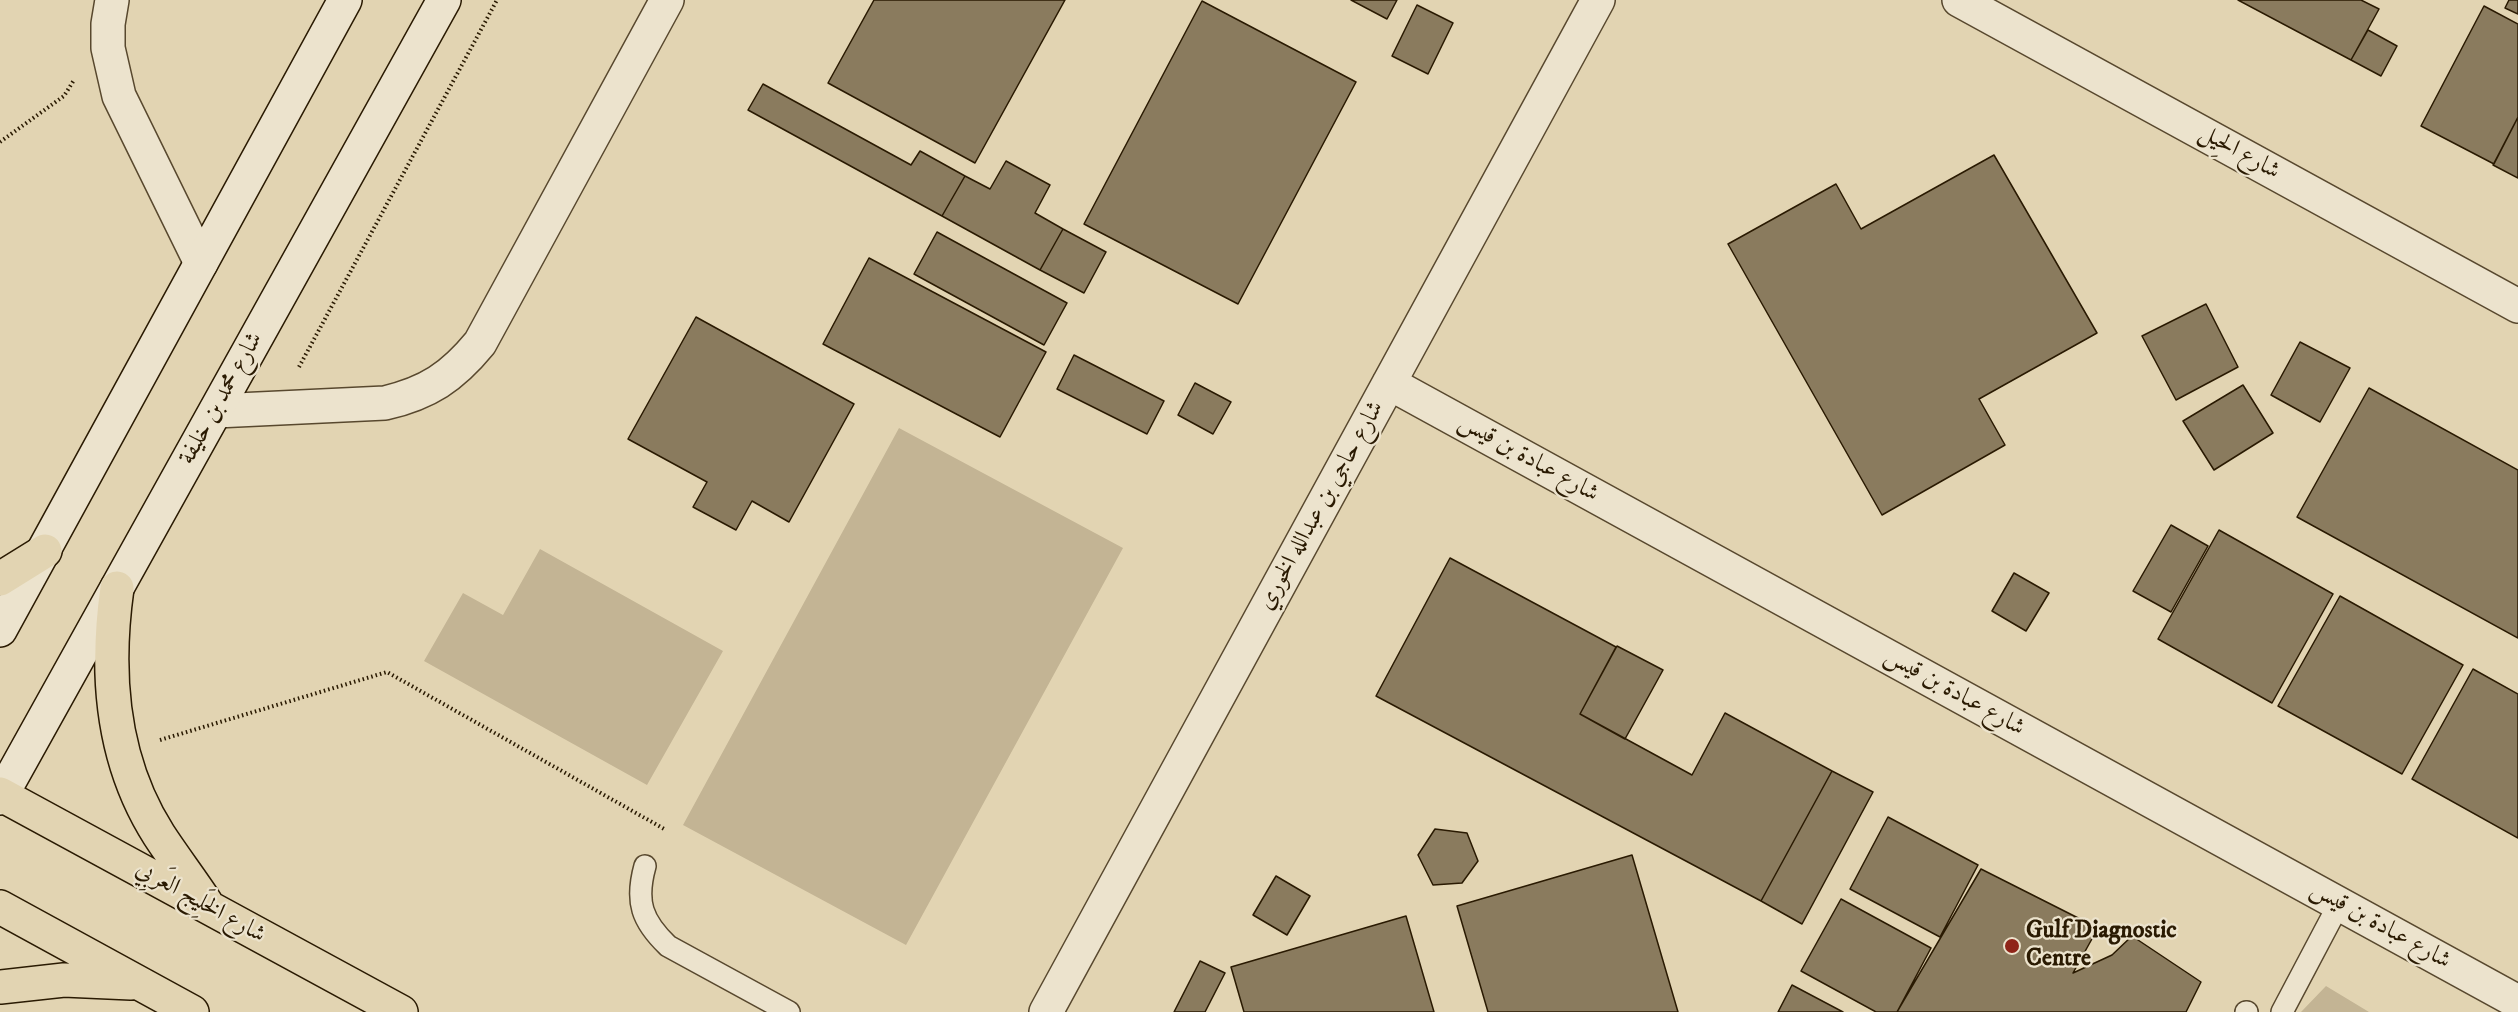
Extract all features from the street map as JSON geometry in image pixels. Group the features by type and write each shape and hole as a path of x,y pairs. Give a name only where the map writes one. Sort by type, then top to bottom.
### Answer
{"highway":[{"path":"0,579 45,551"},
{"path":"117,588 111,630 110,673 114,715 123,753 139,796 159,835 209,907"},
{"name":"شارع الخَلِيج العَربِي","path":"1,795 401,1012"},
{"path":"0,907 192,1012"},
{"path":"0,987 64,980 142,984"}],"street":[{"path":"112,0 108,24 108,48 119,96 201,263"},
{"path":"0,630 345,0"},
{"name":"شارع محمد بن خليفة","path":"1,795 444,0"},
{"path":"216,411 363,405 406,398 447,378 480,343 667,0"},
{"name":"شارع حاجي بن عبدالله الخوري","path":"1046,1012 1598,0"},
{"name":"شارع الحِيل","path":"1959,0 2518,306"},
{"name":"شارع عبادة بن قيس","path":"1389,383 2518,1002"}],"lane":[{"path":"645,866 640,884 640,901 645,919 655,934 668,946 789,1012"},
{"path":"2282,1012 2339,904"}],"path":[{"path":"277,407 497,0"},
{"path":"0,142 64,96 75,78"},
{"path":"159,740 387,672 666,830"}],"shaded area":[{"path":"899,428 1123,548 906,945 683,825"},
{"path":"540,549 723,651 647,785 424,661 463,593 503,615"},
{"path":"2326,986 2369,1012 2301,1012"}],"building":[{"path":"874,0 1065,0 975,163 828,83"},
{"path":"1351,0 1397,0 1387,19"},
{"path":"2238,0 2361,0 2379,9 2351,60"},
{"path":"2509,0 2518,0 2518,14 2505,8"},
{"path":"1202,1 1356,82 1238,304 1084,224"},
{"path":"1417,5 1453,23 1428,74 1392,56"},
{"path":"2484,6 2518,24 2518,117 2494,164 2421,126"},
{"path":"2368,30 2397,46 2381,76 2351,60"},
{"path":"763,84 911,165 920,151 965,176 942,216 748,110"},
{"path":"2518,117 2518,178 2493,165"},
{"path":"1994,155 2097,333 1979,399 2005,445 1882,515 1728,244 1836,184 1861,229"},
{"path":"1006,161 1050,185 1035,213 1063,229 1040,270 942,216 965,176 990,189"},
{"path":"1063,229 1106,252 1084,293 1040,270"},
{"path":"937,232 1067,303 1044,345 914,274"},
{"path":"869,258 1046,352 1000,437 823,344"},
{"path":"2206,304 2238,367 2176,400 2142,336"},
{"path":"696,317 854,404 789,522 752,501 736,530 693,507 707,482 628,439"},
{"path":"2300,342 2350,368 2320,422 2271,395"},
{"path":"1074,355 1164,401 1147,434 1057,389"},
{"path":"1195,383 1231,402 1213,434 1178,415"},
{"path":"2243,385 2273,433 2214,470 2183,421"},
{"path":"2369,388 2518,470 2518,638 2297,517"},
{"path":"2171,525 2208,546 2171,612 2133,591"},
{"path":"2219,530 2333,594 2272,703 2158,639"},
{"path":"1450,558 1616,647 1580,714 1692,775 1725,713 1832,771 1761,901 1376,696"},
{"path":"2014,573 2049,593 2026,631 1992,611"},
{"path":"2340,596 2463,665 2402,774 2278,706"},
{"path":"1617,646 1663,670 1625,739 1580,714"},
{"path":"2473,669 2518,694 2518,838 2412,779"},
{"path":"1832,771 1873,792 1802,924 1761,901"},
{"path":"1888,817 1978,865 1940,937 1850,889"},
{"path":"1435,829 1467,833 1478,861 1462,883 1433,885 1418,855"},
{"path":"1632,855 1678,1012 1488,1012 1457,906"},
{"name":"Gulf Diagnostic Centre","path":"1981,869 2098,928 2073,973 2112,955 2132,936 2201,982 2186,1012 1897,1012"},
{"path":"1276,876 1310,896 1287,935 1253,915"},
{"path":"1841,899 1931,948 1897,1012 1876,1012 1801,971"},
{"path":"1406,916 1434,1012 1244,1012 1231,967"},
{"path":"1200,961 1225,973 1205,1012 1174,1012"},
{"path":"1792,985 1843,1012 1778,1012"}],"place":[{"name":"Gulf Diagnostic Centre","path":"2012,946"}]}
